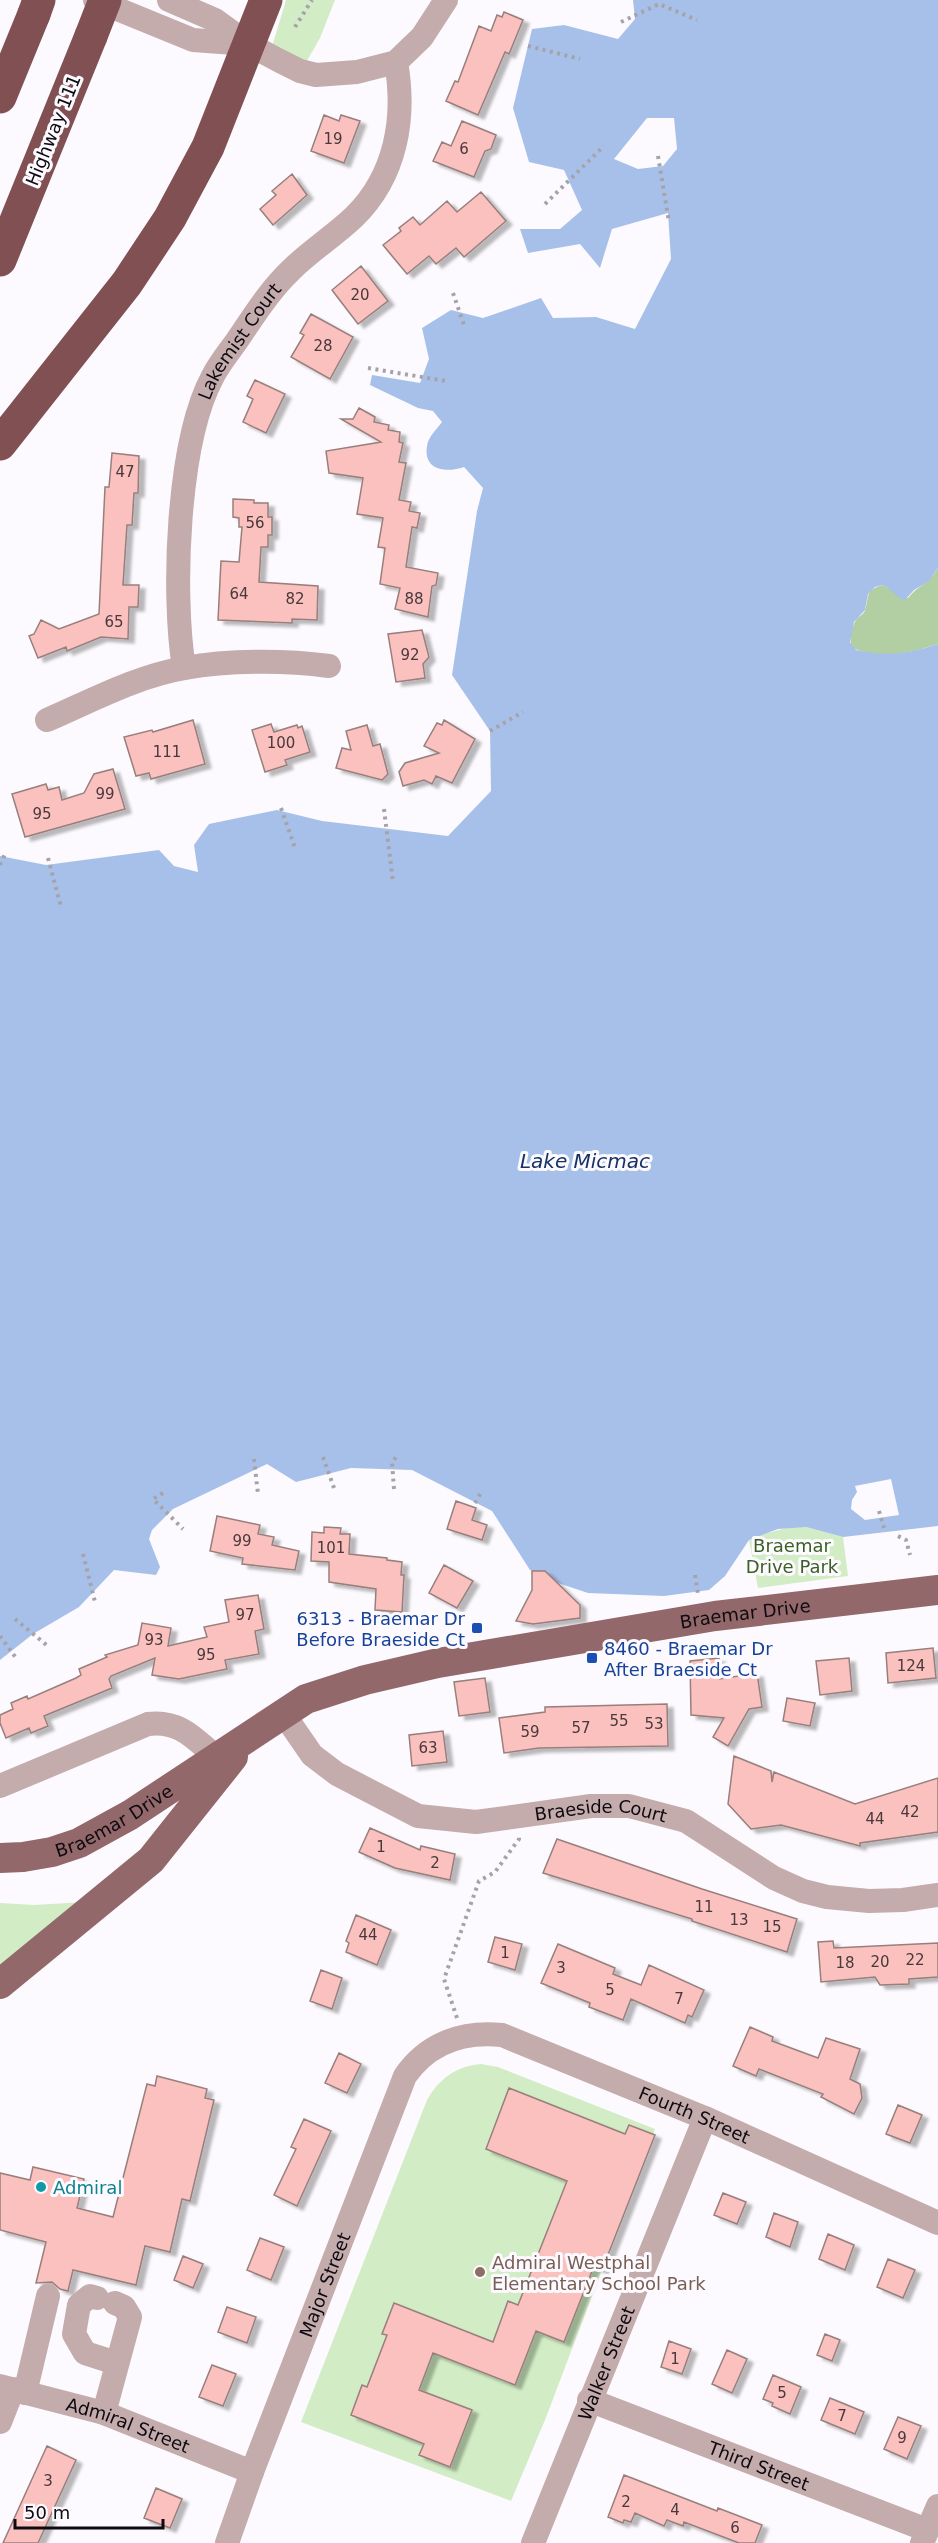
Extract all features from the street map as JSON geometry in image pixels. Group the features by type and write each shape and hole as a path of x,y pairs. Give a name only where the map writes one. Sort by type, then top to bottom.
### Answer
{"highway":[{"name":"Highway 111","path":"0,260 105,0"},
{"path":"0,444 127,283 170,218 208,147 266,0"},
{"path":"0,97 36,7"}],"main road":[{"name":"Braemar Drive","path":"0,1858 52,1852 79,1843 129,1815 306,1699 365,1680 438,1663 715,1616 938,1590"},
{"path":"0,1984 151,1860 248,1738"}],"street":[{"path":"95,0 193,40 248,44"},
{"path":"169,0 215,20 248,44 300,71 316,75 357,72 396,62 422,37 446,0"},
{"name":"Lakemist Court","path":"184,668 180,640 182,527 191,440 200,404 213,376 266,298 298,263 355,216 378,186 395,147 400,126 401,87 396,62"},
{"path":"47,720 144,679 184,668 257,663 329,666"},
{"name":"Braeside Court","path":"282,1713 312,1755 337,1774 418,1816 476,1822 591,1806 629,1806 686,1821 774,1878 803,1891 827,1897 869,1901 903,1900 938,1895"},
{"path":"0,1786 148,1724 162,1722 185,1731 217,1758"},
{"name":"Fourth Street","path":"454,2039 478,2034 502,2035 705,2118 938,2223"},
{"name":"Major Street","path":"227,2543 252,2472 405,2076 419,2059 454,2039"},
{"name":"Walker Street","path":"532,2543 705,2118"},
{"path":"0,2422 48,2296"},
{"path":"104,2413 130,2317 124,2307 90,2296 79,2305 74,2334 85,2353 116,2363"},
{"name":"Admiral Street","path":"13,2389 104,2413 252,2472"},
{"name":"Third Street","path":"589,2400 925,2537"},
{"path":"925,2537 938,2506"}],"path":[{"path":"295,27 312,0"},
{"path":"621,22 659,4 697,20"},
{"path":"528,46 580,58"},
{"path":"545,204 604,146"},
{"path":"658,156 669,222"},
{"path":"453,293 464,326"},
{"path":"369,368 446,381"},
{"path":"490,731 523,712"},
{"path":"281,808 295,848"},
{"path":"384,809 393,882"},
{"path":"0,865 5,854"},
{"path":"48,858 60,908"},
{"path":"394,1489 392,1462 398,1455"},
{"path":"323,1457 334,1488"},
{"path":"254,1459 258,1494"},
{"path":"475,1503 482,1491"},
{"path":"163,1493 153,1499 183,1529"},
{"path":"879,1511 884,1528"},
{"path":"898,1536 906,1540 910,1555"},
{"path":"83,1554 95,1602"},
{"path":"694,1575 699,1598"},
{"path":"15,1619 50,1647"},
{"path":"0,1636 16,1658"},
{"path":"454,2039 444,1979 479,1881 495,1872 519,1839 520,1817"}],"green space":[{"path":"286,0 335,0 320,38 304,66 271,50"},
{"path":"938,568 938,644 906,653 885,655 853,648 850,638 854,623 864,612 870,591 883,585 908,598"},
{"name":"Braemar Drive Park","path":"790,1527 806,1527 843,1537 848,1576 758,1588 749,1540"},
{"path":"84,1902 0,1977 0,1903 34,1905"},
{"name":"Admiral Westphal Elementary School Park","path":"472,2065 498,2067 655,2129 547,2415 511,2501 301,2422 427,2100 449,2075"}],"water":[{"name":"Lake Micmac","path":"633,0 938,0 938,568 929,581 914,590 905,600 883,585 875,587 868,594 865,610 854,622 850,642 856,650 888,654 938,644 938,1526 843,1537 806,1527 778,1529 749,1540 725,1576 709,1590 664,1596 588,1593 530,1570 492,1511 412,1470 351,1468 296,1482 267,1464 173,1509 152,1530 149,1539 160,1567 156,1575 114,1570 79,1607 33,1634 0,1660 0,856 46,865 159,850 174,866 198,872 194,845 209,824 277,810 322,821 448,836 491,791 490,731 452,675 477,511 483,488 464,467 444,470 432,465 429,461 428,443 442,422 433,411 418,408 370,385 372,375 420,383 429,359 422,328 451,310 483,318 541,298 553,318 596,317 635,329 671,259 668,213 612,229 600,268 580,244 528,253 520,229 560,229 582,210 564,170 529,162 513,108 532,29 564,25 618,39 635,19","holes":["647,118 674,118 677,149 663,166 638,169 614,159"]}],"pier":[{"path":"891,1479 899,1515 865,1520 851,1509 852,1500 857,1492 855,1486"}],"building":[{"path":"504,12 523,20 509,54 505,52 478,115 446,101 455,81 458,82 479,26 491,31 497,15 502,17"},
{"path":"324,115 339,121 341,115 360,121 344,163 311,151"},
{"path":"462,121 496,135 491,149 485,151 474,177 433,161 442,142 451,146"},
{"path":"292,174 307,195 273,225 260,209 276,195 272,191"},
{"path":"481,192 506,221 464,257 456,248 436,264 429,256 407,274 383,245 401,231 399,228 413,217 420,225 447,201 457,212"},
{"path":"361,266 388,301 358,324 332,290"},
{"path":"311,314 353,337 330,379 291,357 304,335 300,333"},
{"path":"255,380 285,394 266,433 243,422 253,399 247,396"},
{"path":"359,408 375,417 374,422 389,425 388,430 400,432 399,442 403,443 399,462 406,463 399,500 411,502 409,511 420,513 417,528 412,527 406,567 438,573 436,585 432,586 428,617 395,609 400,588 380,584 385,548 378,547 383,518 357,514 363,478 329,473 326,451 381,442 341,419 353,419"},
{"path":"112,453 139,456 138,493 134,493 132,525 127,525 123,585 139,585 138,607 129,607 128,639 101,637 67,651 66,647 38,658 29,636 34,634 41,620 59,629 99,614 105,487 109,487"},
{"path":"233,499 268,503 268,517 272,517 272,535 268,535 268,547 261,547 259,582 318,586 317,620 292,619 292,623 218,620 221,561 239,562 242,527 239,527 239,518 233,517"},
{"path":"422,630 429,657 423,664 425,678 396,682 388,634"},
{"path":"193,720 205,764 151,779 149,773 136,776 124,737 152,730 153,732"},
{"path":"444,720 475,739 452,783 436,776 432,784 424,780 403,786 399,772 405,763 439,753 424,746 437,723 442,725"},
{"path":"271,724 274,732 297,725 298,728 302,726 310,752 285,760 287,765 265,772 252,730"},
{"path":"367,725 373,746 380,744 388,774 382,780 336,768 342,748 351,750 346,731"},
{"path":"113,769 125,809 25,837 12,794 46,784 48,790 59,787 62,800 84,793 94,774"},
{"path":"456,1501 476,1508 472,1520 487,1525 482,1540 447,1529"},
{"path":"217,1516 260,1525 258,1534 274,1537 272,1545 299,1551 295,1570 242,1564 243,1558 210,1551"},
{"path":"324,1527 341,1528 340,1534 350,1534 349,1554 402,1562 401,1575 404,1575 402,1612 375,1610 376,1589 329,1582 329,1562 311,1561 312,1532 324,1533"},
{"path":"444,1565 473,1581 457,1608 429,1593"},
{"path":"532,1571 545,1571 580,1605 580,1618 533,1624 516,1621 532,1590"},
{"path":"258,1595 264,1629 255,1631 259,1654 225,1660 227,1669 179,1679 152,1675 155,1658 111,1676 109,1679 112,1688 44,1716 48,1726 31,1733 29,1728 6,1738 0,1723 0,1715 13,1709 11,1703 27,1696 28,1699 76,1678 81,1675 79,1669 107,1657 105,1655 138,1645 142,1623 171,1628 168,1646 207,1637 204,1627 229,1622 225,1600"},
{"path":"933,1648 936,1678 888,1683 886,1653"},
{"path":"719,1658 720,1679 757,1673 762,1707 749,1709 728,1746 713,1737 724,1718 691,1715 690,1661"},
{"path":"849,1658 852,1691 820,1695 816,1661"},
{"path":"485,1678 490,1712 459,1716 454,1682"},
{"path":"787,1698 815,1703 810,1726 783,1721"},
{"path":"667,1704 668,1746 539,1748 504,1753 499,1718 545,1712 545,1707"},
{"path":"443,1731 447,1762 412,1766 409,1735"},
{"path":"734,1756 771,1771 772,1782 774,1772 855,1804 938,1778 938,1832 860,1843 860,1846 781,1825 751,1829 728,1804"},
{"path":"370,1828 420,1850 421,1846 455,1854 450,1880 395,1868 359,1852"},
{"path":"557,1839 797,1919 787,1952 692,1921 692,1919 543,1873"},
{"path":"356,1915 391,1930 377,1965 346,1952 349,1943 346,1941"},
{"path":"495,1937 522,1944 515,1970 488,1962"},
{"path":"833,1941 834,1948 938,1943 938,1977 909,1979 909,1984 880,1985 875,1977 821,1982 818,1942"},
{"path":"558,1944 615,1968 613,1974 641,1985 649,1965 704,1990 692,2017 688,2015 685,2023 631,1999 623,2020 589,2007 590,2003 541,1983"},
{"path":"321,1970 342,1978 332,2009 310,2001"},
{"path":"750,2027 773,2037 772,2041 818,2058 826,2038 860,2049 850,2079 860,2084 862,2098 854,2114 821,2097 823,2094 759,2069 756,2076 733,2066"},
{"path":"339,2053 361,2064 347,2093 325,2083"},
{"name":"Admiral","path":"157,2076 207,2089 205,2098 214,2100 190,2201 182,2199 170,2252 145,2246 136,2285 73,2270 68,2291 60,2289 52,2282 36,2283 46,2242 0,2230 0,2173 30,2180 33,2167 84,2179 77,2208 113,2217 147,2084 155,2086"},
{"path":"509,2088 625,2134 629,2125 655,2135 602,2270 594,2266 564,2342 536,2331 515,2385 433,2353 419,2390 472,2410 450,2467 419,2455 424,2444 351,2415 362,2385 367,2387 387,2335 382,2334 394,2303 493,2342 508,2301 518,2305 567,2181 486,2149"},
{"path":"898,2105 922,2115 910,2143 886,2134"},
{"path":"304,2119 331,2131 297,2206 274,2195 296,2149 291,2147"},
{"path":"723,2193 746,2202 737,2224 714,2215"},
{"path":"774,2213 798,2222 790,2247 766,2237"},
{"path":"828,2234 854,2245 845,2270 819,2259"},
{"path":"260,2238 284,2247 271,2280 247,2270"},
{"path":"183,2256 203,2264 193,2288 174,2280"},
{"path":"888,2259 915,2270 903,2298 877,2287"},
{"path":"227,2307 256,2317 247,2343 218,2332"},
{"path":"825,2334 840,2340 832,2361 817,2355"},
{"path":"669,2341 691,2349 682,2374 661,2367"},
{"path":"727,2350 747,2359 732,2393 712,2384"},
{"path":"212,2365 236,2374 223,2406 199,2397"},
{"path":"773,2375 801,2387 790,2414 763,2399"},
{"path":"830,2398 864,2412 855,2434 821,2420"},
{"path":"898,2417 921,2426 907,2459 884,2449"},
{"path":"47,2446 76,2460 38,2543 3,2543"},
{"path":"624,2475 717,2511 718,2508 762,2525 755,2543 739,2543 684,2522 683,2526 667,2520 664,2526 635,2513 631,2522 624,2520 623,2523 608,2517"},
{"path":"156,2488 182,2499 170,2528 144,2518"}],"place":[{"name":"6313 - Braemar Dr Before Braeside Ct","path":"477,1628"},
{"name":"8460 - Braemar Dr After Braeside Ct","path":"592,1658"},
{"name":"Admiral","path":"41,2187"},
{"name":"Admiral Westphal Elementary School Park","path":"480,2272"}]}
